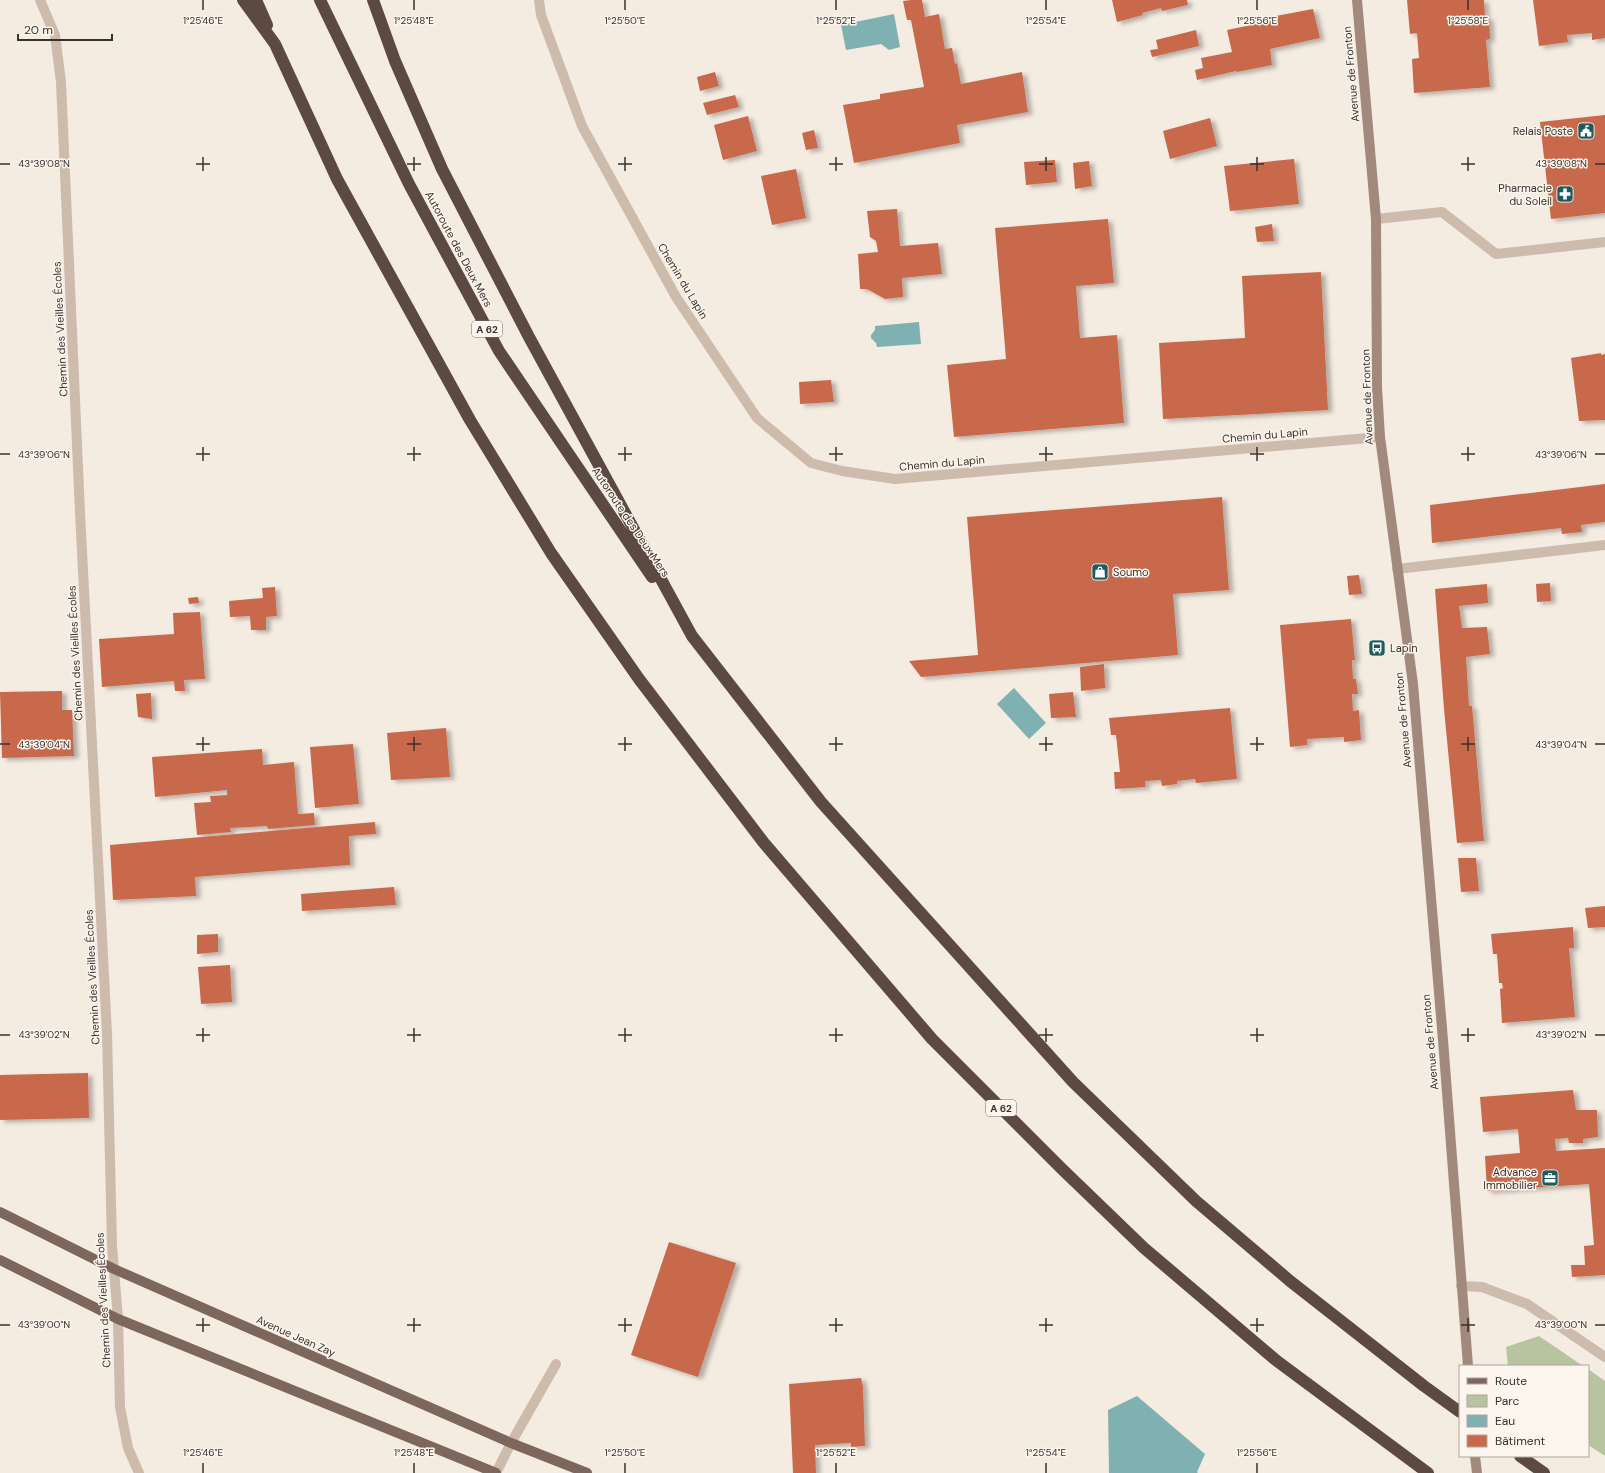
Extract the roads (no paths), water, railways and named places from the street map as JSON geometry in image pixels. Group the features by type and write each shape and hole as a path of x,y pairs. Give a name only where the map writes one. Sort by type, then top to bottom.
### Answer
{"highway":[{"path":"242,0 275,44"},
{"name":"A 62","path":"256,0 337,179 474,427 551,553 639,678 764,843 932,1038 1062,1169 1139,1242 1278,1361 1428,1473"},
{"name":"Autoroute des Deux Mers","path":"320,0 409,184 499,351 692,636"},
{"path":"373,0 395,61 442,169 529,337 692,636"},
{"name":"A 62","path":"692,636 822,802 1073,1082 1208,1211 1290,1281 1424,1386 1459,1411"},
{"path":"1521,1457 1544,1473"}],"main road":[{"name":"Avenue de Fronton","path":"1357,0 1376,219 1377,388 1380,437 1413,684 1468,1365"},
{"name":"Avenue Jean Zay","path":"0,1212 114,1270 511,1443 587,1473"},
{"path":"0,1260 118,1319 496,1473"},
{"path":"1475,1457 1476,1473"}],"street":[{"name":"Chemin des Vieilles Écoles","path":"40,0 55,35 61,82 80,513 107,1033 112,1245 118,1319 120,1407 128,1448 139,1473"},
{"name":"Chemin du Lapin","path":"539,0 542,15 582,126 676,297 757,418 811,463 842,471 895,479 1380,437"},
{"path":"1376,219 1442,212 1496,254 1605,242"},
{"path":"1397,569 1605,545"},
{"path":"1461,1286 1482,1287 1527,1304 1605,1357"},
{"path":"496,1473 511,1443 556,1364"}],"water":[{"path":"894,14 900,47 889,50 881,44 846,50 841,25"},
{"path":"919,322 921,344 877,347 876,343 871,338 871,335 875,330 875,326"},
{"path":"1014,688 1046,723 1029,739 997,704"},
{"path":"1137,1396 1205,1454 1197,1472 1198,1473 1109,1473 1108,1410"}],"place":[{"name":"Relais Poste","path":"1586,131"},
{"name":"Pharmacie du Soleil","path":"1565,194"},
{"name":"Soumo","path":"1100,572"},
{"name":"Lapin","path":"1377,648"},
{"name":"Advance Immobilier","path":"1550,1178"}]}
